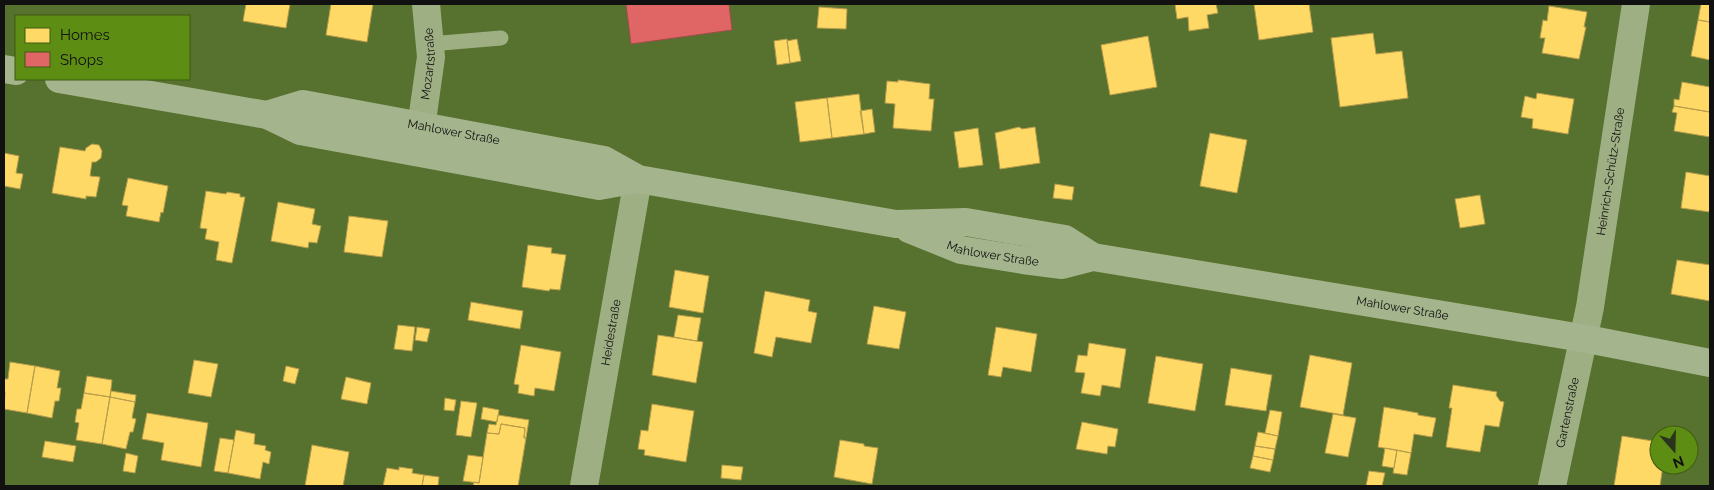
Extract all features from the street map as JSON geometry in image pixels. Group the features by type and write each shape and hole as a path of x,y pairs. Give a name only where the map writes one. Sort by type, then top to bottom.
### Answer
{"main road":[{"name":"Mahlower Straße","path":"65,80 267,115 300,131 599,186 638,179"},
{"name":"Mahlower Straße","path":"267,115 303,104 604,160 638,179 896,224 966,222 1065,239 1093,257 1582,338 1710,363"}],"street":[{"name":"Mozartstraße","path":"417,153 432,57 426,4"},
{"name":"Heinrich-Schütz-Straße","path":"1582,338 1590,307 1636,4"},
{"name":"Heidestraße","path":"584,486 638,179"},
{"name":"Gartenstraße","path":"1552,486 1582,338"}],"lane":[{"path":"430,44 502,38"}],"building: Homes":[{"path":"246,4 290,4 286,28 243,21"},
{"path":"331,4 373,4 367,42 326,35"},
{"path":"1175,4 1216,4 1218,13 1207,15 1209,28 1189,31 1188,17 1177,19"},
{"path":"1254,4 1309,4 1313,32 1259,40"},
{"path":"1701,4 1710,4 1710,22 1698,20"},
{"path":"1549,6 1587,12 1584,27 1586,27 1579,59 1542,53 1545,38 1540,38 1543,20 1547,21"},
{"path":"819,7 847,9 846,29 817,28"},
{"path":"1698,20 1710,22 1710,60 1691,56"},
{"path":"1373,33 1376,54 1402,51 1408,98 1340,107 1331,38"},
{"path":"1148,36 1157,87 1110,95 1101,45"},
{"path":"787,39 790,63 777,65 774,41"},
{"path":"797,39 801,61 790,63 787,41"},
{"path":"898,80 930,84 929,99 934,99 931,131 893,128 895,104 885,103 887,81 898,82"},
{"path":"1682,82 1710,87 1710,112 1674,106 1674,99 1679,100"},
{"path":"1537,93 1574,99 1568,134 1532,128 1533,119 1521,117 1525,96 1536,99"},
{"path":"859,94 864,134 832,138 827,98"},
{"path":"827,98 832,138 800,142 795,102"},
{"path":"1674,106 1710,112 1710,137 1674,131 1677,113 1672,112"},
{"path":"872,109 875,132 864,134 860,111"},
{"path":"1019,127 1022,129 1035,127 1040,163 1000,169 995,133"},
{"path":"978,128 983,165 959,168 954,132"},
{"path":"1210,133 1247,140 1237,193 1200,186"},
{"path":"92,144 99,145 102,151 101,158 96,162 92,162 90,176 100,177 96,197 86,196 86,199 52,193 60,147 85,151"},
{"path":"4,153 19,156 16,173 23,174 20,189 4,186"},
{"path":"1686,172 1710,176 1710,212 1681,208"},
{"path":"128,178 168,186 163,213 161,212 159,222 126,216 128,206 122,205"},
{"path":"1055,184 1074,187 1072,200 1053,198"},
{"path":"206,191 240,194 240,197 245,197 232,263 216,260 219,242 205,239 207,229 200,228"},
{"path":"1480,195 1485,224 1460,228 1455,199"},
{"path":"278,202 315,209 312,224 321,226 317,243 309,242 308,248 271,241"},
{"path":"349,216 388,221 382,257 344,252"},
{"path":"528,245 552,248 551,253 566,255 560,290 550,289 549,291 522,287"},
{"path":"1677,260 1710,265 1710,301 1671,294"},
{"path":"675,270 709,276 703,313 669,307"},
{"path":"765,291 810,300 808,311 817,313 811,343 776,337 772,357 754,353"},
{"path":"471,302 523,311 520,329 468,320"},
{"path":"874,306 906,312 899,349 867,344"},
{"path":"678,315 701,318 697,341 674,337"},
{"path":"398,325 415,327 412,351 394,349"},
{"path":"417,327 430,329 427,342 415,340"},
{"path":"996,327 1037,334 1031,372 1003,367 1001,377 988,375"},
{"path":"658,335 703,342 696,383 652,375"},
{"path":"1089,343 1126,349 1120,388 1102,385 1100,396 1081,393 1085,373 1075,372 1078,355 1087,356"},
{"path":"521,345 561,352 554,391 535,388 534,396 518,393 519,385 514,384"},
{"path":"1310,355 1352,363 1343,415 1300,407"},
{"path":"1156,356 1203,364 1195,411 1148,403"},
{"path":"194,360 218,364 211,397 188,393"},
{"path":"10,362 35,366 27,413 4,409 4,379 8,379"},
{"path":"35,366 60,371 57,388 61,388 59,401 55,401 52,418 27,413"},
{"path":"286,366 299,369 295,384 283,381"},
{"path":"1231,368 1272,375 1266,411 1225,405"},
{"path":"87,376 112,380 110,397 84,393"},
{"path":"346,377 371,383 367,404 341,399"},
{"path":"1453,385 1497,392 1496,395 1500,401 1504,402 1499,427 1485,425 1480,452 1446,447 1452,408 1449,408"},
{"path":"111,391 136,395 135,402 110,397"},
{"path":"84,393 110,397 102,444 76,440 79,423 75,422 77,409 81,409"},
{"path":"110,397 135,402 132,418 136,419 133,432 130,432 126,449 102,444"},
{"path":"445,398 456,400 454,411 444,410"},
{"path":"461,401 477,403 471,437 456,435"},
{"path":"652,404 694,411 686,462 644,455 645,450 638,449 641,430 648,431"},
{"path":"483,407 499,410 497,422 481,419"},
{"path":"1384,407 1436,418 1432,437 1414,434 1411,453 1378,447"},
{"path":"1270,410 1282,412 1278,436 1265,433"},
{"path":"147,413 208,423 201,467 161,460 164,443 142,439"},
{"path":"1333,414 1356,418 1348,457 1325,453"},
{"path":"498,415 529,420 526,438 524,438 525,428 501,424 499,434 487,433 489,424 496,425"},
{"path":"1082,422 1118,429 1115,447 1108,446 1107,454 1076,449"},
{"path":"501,424 525,428 524,438 526,438 518,486 473,486 474,482 479,483 487,433 499,434"},
{"path":"236,430 255,434 254,444 266,446 265,450 271,452 269,464 263,462 260,479 228,473"},
{"path":"1258,432 1278,436 1275,449 1255,446"},
{"path":"1622,436 1649,440 1649,475 1662,475 1660,486 1614,486"},
{"path":"220,438 234,440 228,473 214,471"},
{"path":"840,440 878,448 872,484 834,477"},
{"path":"45,441 76,446 73,462 42,457"},
{"path":"312,445 349,452 343,486 305,486"},
{"path":"1255,446 1275,449 1273,460 1253,456"},
{"path":"1385,448 1397,450 1394,468 1382,466"},
{"path":"1397,450 1411,453 1407,475 1393,473"},
{"path":"126,453 138,456 135,473 123,471"},
{"path":"468,455 483,457 479,483 463,481"},
{"path":"1253,456 1273,460 1270,472 1250,468"},
{"path":"722,465 743,467 741,480 721,478"},
{"path":"399,467 413,469 412,473 424,475 422,486 383,486 387,468 399,470"},
{"path":"1369,471 1385,473 1382,486 1366,486"},
{"path":"424,475 439,477 438,486 422,486"}],"building: Shops":[{"path":"626,4 729,4 732,30 631,44"}]}
